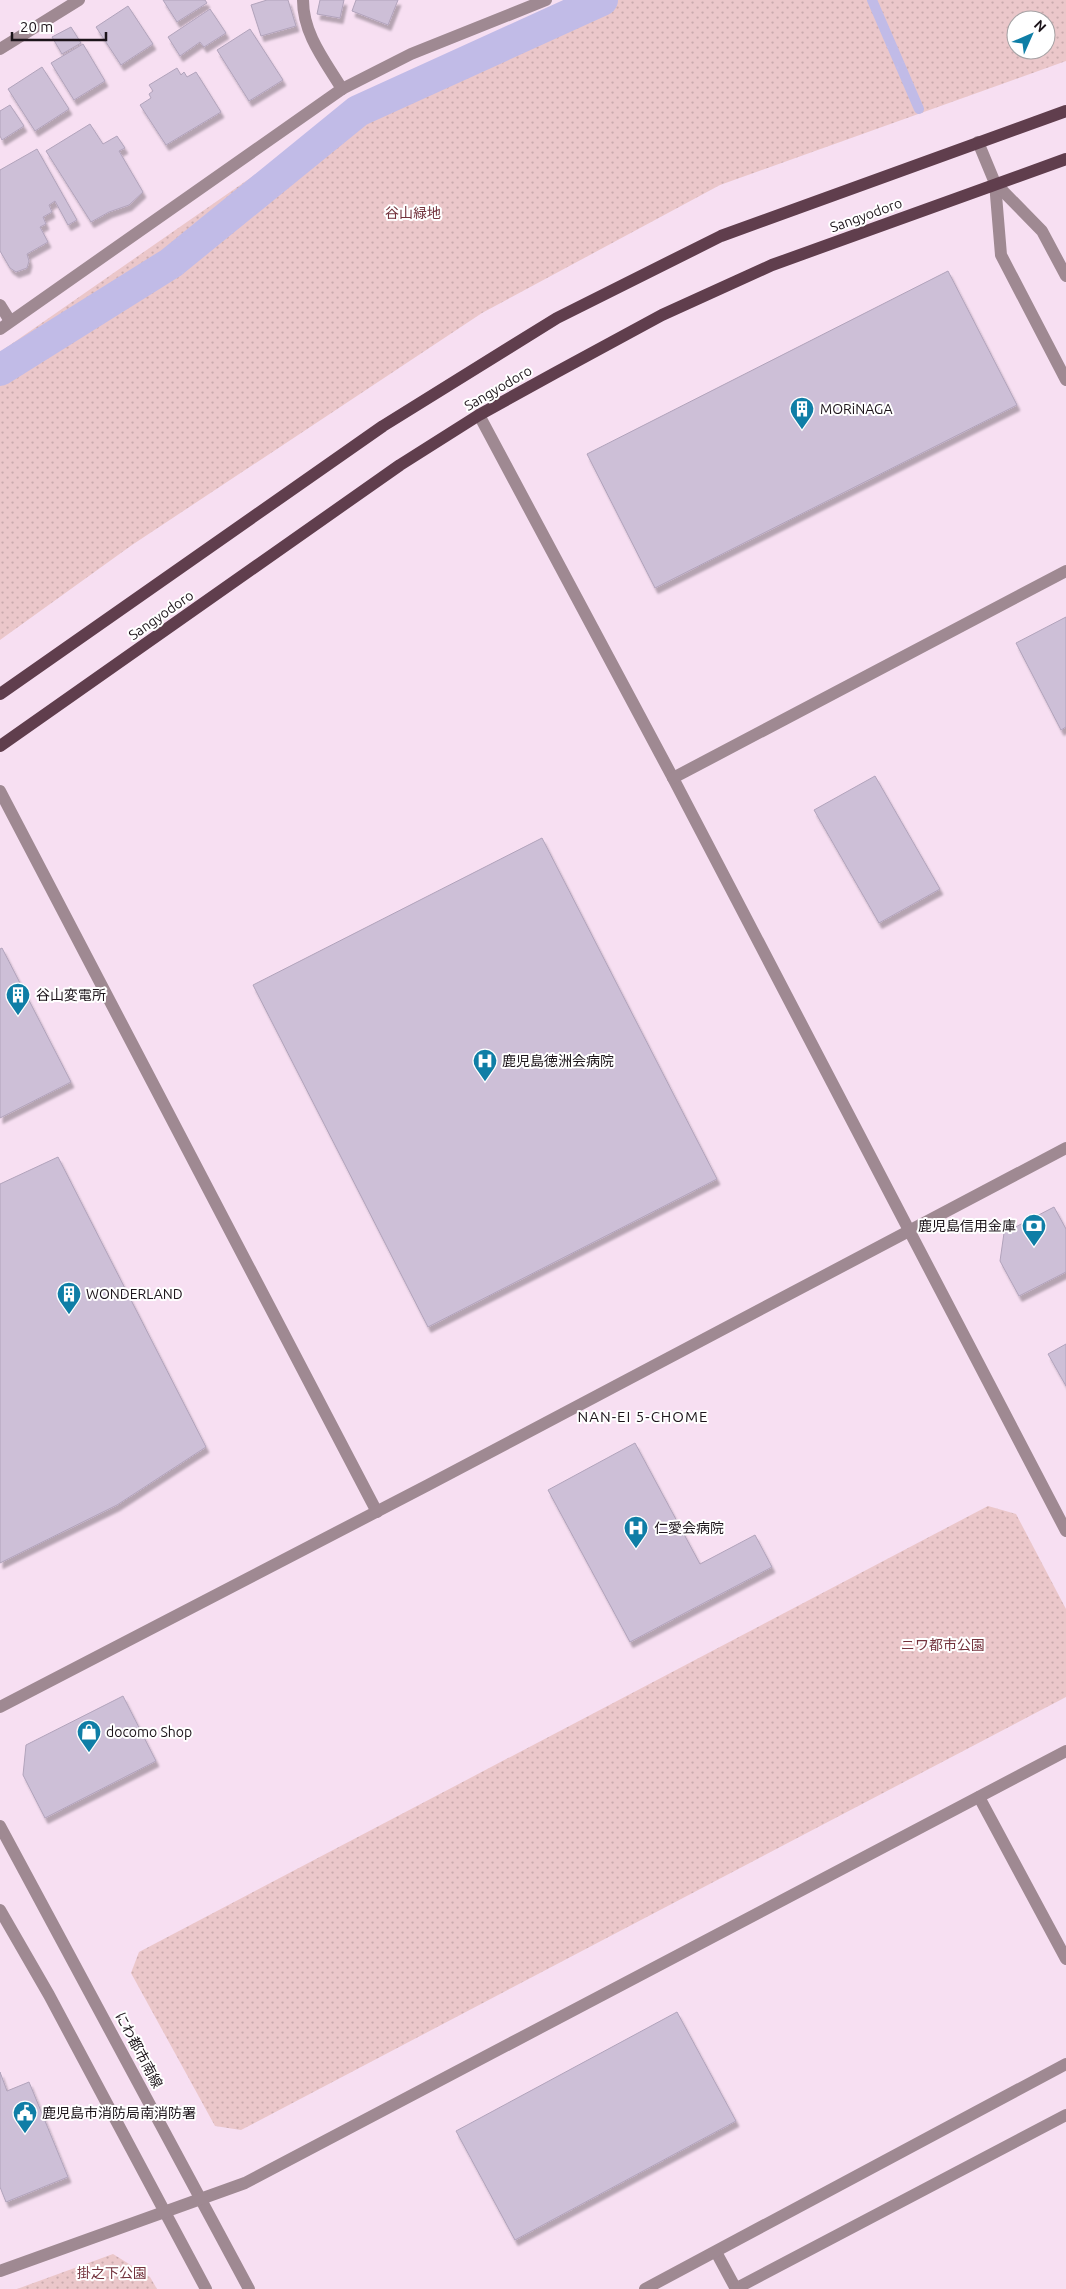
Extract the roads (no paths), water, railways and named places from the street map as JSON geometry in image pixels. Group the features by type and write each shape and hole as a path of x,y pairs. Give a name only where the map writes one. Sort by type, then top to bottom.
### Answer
{"main road":[{"name":"Sangyodoro","path":"0,694 383,426 556,318 721,236 1066,111"},
{"name":"Sangyodoro","path":"0,746 400,465 479,415 662,315 772,265 1066,160"}],"street":[{"path":"0,49 79,0"},
{"path":"303,0 303,14 311,38 342,89"},
{"path":"0,305 5,325 342,89 411,54 546,0"},
{"path":"978,142 995,184 1001,255 1066,380"},
{"path":"995,184 1042,231 1066,276"},
{"path":"479,415 673,778 1066,1531"},
{"path":"673,778 1066,571"},
{"path":"0,791 377,1512"},
{"path":"0,1707 377,1512 1066,1148"},
{"path":"0,2271 245,2183 1066,1751"},
{"path":"979,1797 1066,1959"},
{"name":"にわ都市南線","path":"0,1826 249,2289"},
{"path":"0,1910 49,1995 206,2289"},
{"path":"645,2289 1066,2064"},
{"path":"716,2252 736,2289 1066,2115"}],"waterway":[{"path":"0,370 171,263 358,111 602,0"},
{"path":"872,0 919,109"}],"place":[{"name":"MORiNAGA","path":"802,430"},
{"name":"谷山変電所","path":"18,1016"},
{"name":"鹿児島徳洲会病院","path":"485,1082"},
{"name":"鹿児島信用金庫","path":"1034,1247"},
{"name":"WONDERLAND","path":"69,1315"},
{"name":"仁愛会病院","path":"636,1549"},
{"name":"docomo Shop","path":"89,1753"},
{"name":"鹿児島市消防局南消防署","path":"25,2134"}],"district":[{"name":"NAN-EI 5-CHOME","path":"643,1416"}],"park label":[{"name":"谷山緑地","path":"413,213"},
{"name":"ニワ都市公園","path":"943,1645"},
{"name":"掛之下公園","path":"112,2273"}]}
